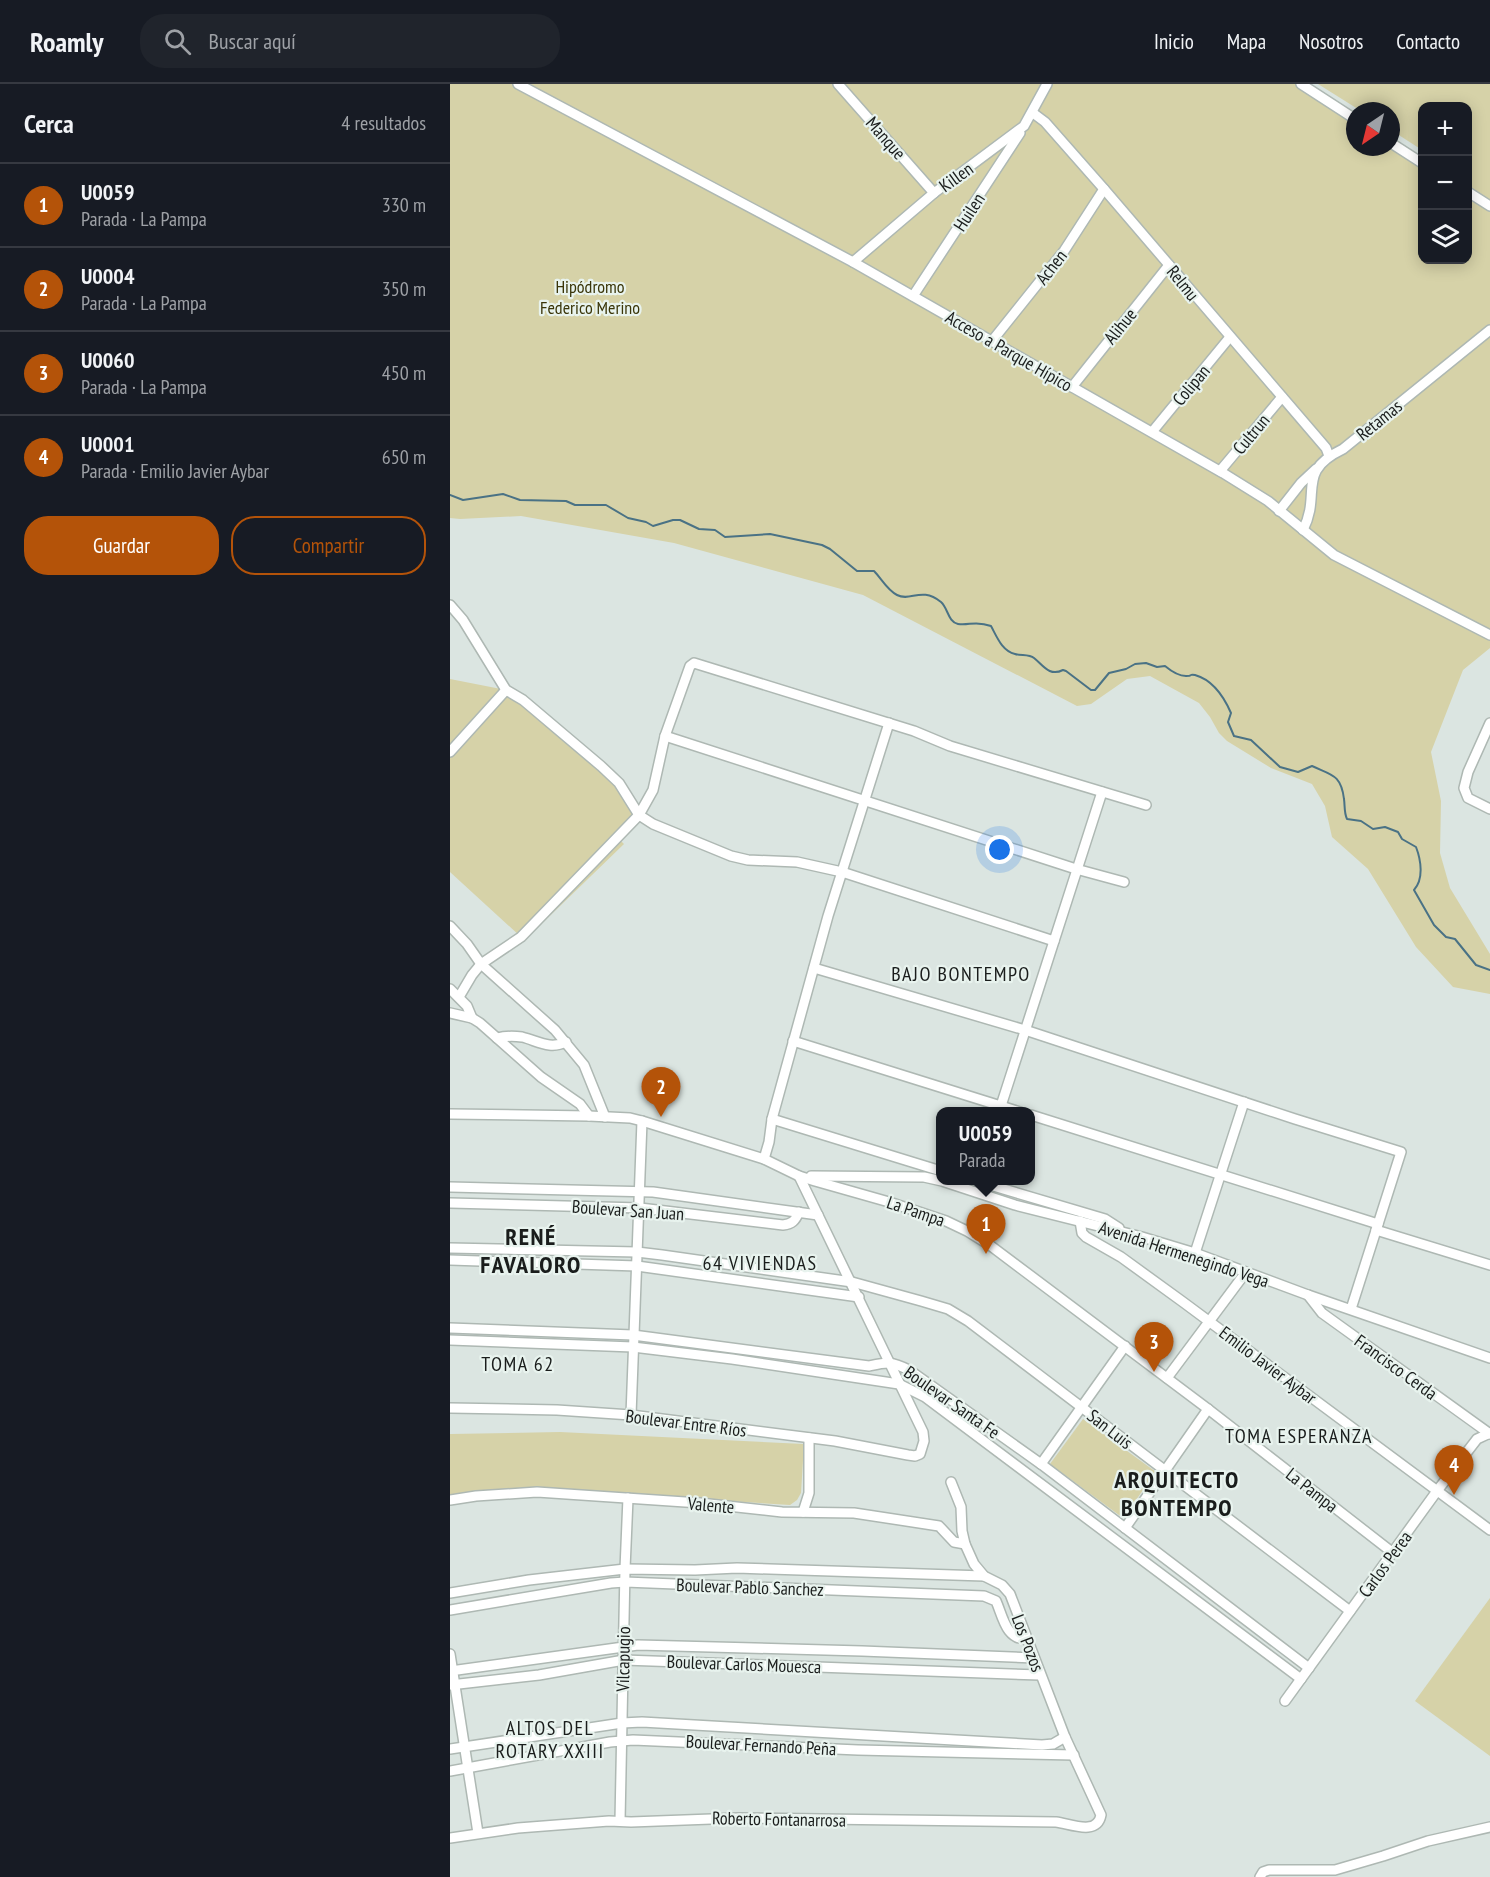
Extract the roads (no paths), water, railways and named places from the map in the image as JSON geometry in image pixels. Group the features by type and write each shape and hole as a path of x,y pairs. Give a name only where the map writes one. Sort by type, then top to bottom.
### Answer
{"street":[{"name":"Acceso a Parque Hípico","path":"518,84 913,296 1220,471 1268,501 1334,555 1490,635"},
{"name":"Manque","path":"838,84 933,193"},
{"name":"Killen","path":"853,262 933,193 1024,126 1047,84"},
{"path":"1301,84 1346,113"},
{"name":"Relmu","path":"1033,113 1045,122 1104,189 1326,448 1329,456"},
{"name":"Huilen","path":"913,296 1024,126"},
{"path":"1400,149 1418,160"},
{"name":"Achen","path":"992,341 1064,251 1104,189"},
{"path":"1472,195 1490,206"},
{"name":"Alihue","path":"1072,387 1169,265"},
{"name":"Retamas","path":"1280,511 1301,483 1329,456 1343,449 1490,330"},
{"name":"Colipan","path":"1152,432 1230,337"},
{"name":"Cultrun","path":"1220,471 1282,397"},
{"path":"1303,530 1307,522 1316,469"},
{"path":"450,605 463,620 506,690 523,700 601,766 619,783 639,815 652,825 731,856 748,860 797,862 842,872 1054,941"},
{"path":"459,997 481,964 520,937 639,815 653,790 665,736 690,666 694,663 889,723 950,746 1146,805"},
{"path":"450,752 506,690"},
{"path":"764,1159 793,1041 864,799 889,723"},
{"path":"1490,723 1468,772 1464,788 1468,798 1490,809"},
{"path":"665,736 1076,869 1124,882"},
{"path":"1000,1107 1102,792"},
{"path":"450,926 481,964 566,1042 584,1065 605,1117"},
{"path":"814,968 1025,1030 1401,1152 1351,1310"},
{"path":"450,988 467,1006 472,1018"},
{"path":"450,1013 472,1018 480,1023 541,1077 580,1104 589,1116"},
{"path":"497,1038 524,1038 549,1046 558,1046 566,1042"},
{"path":"793,1041 997,1107"},
{"path":"1195,1253 1244,1102"},
{"name":"La Pampa","path":"450,1114 589,1116 642,1121 764,1159 799,1176 946,1221 991,1246 1125,1346 1392,1554"},
{"path":"1035,1116 1490,1265"},
{"path":"772,1119 936,1169"},
{"path":"631,1415 642,1121"},
{"path":"799,1176 852,1282 899,1384"},
{"name":"Avenida Hermenegindo Vega","path":"799,1176 924,1177 936,1180"},
{"name":"Avenida Hermenegindo Vega","path":"952,1185 1023,1207 1195,1253 1490,1358"},
{"path":"978,1185 979,1193"},
{"path":"991,1185 1105,1219 1126,1233"},
{"name":"Boulevar San Juan","path":"450,1187 639,1191 818,1215"},
{"name":"Boulevar San Juan","path":"450,1203 640,1208 783,1225 796,1220 798,1212"},
{"name":"Emilio Javier Aybar","path":"1080,1221 1082,1233 1086,1237 1121,1257 1490,1530"},
{"name":"San Luis","path":"450,1248 637,1251 852,1282 948,1310 968,1322 1350,1611"},
{"path":"450,1260 637,1266 859,1297"},
{"path":"1167,1378 1245,1272"},
{"name":"Francisco Cerda","path":"1308,1295 1322,1313 1489,1433"},
{"name":"Boulevar Santa Fe","path":"450,1328 633,1335 869,1366 887,1361 909,1370 1041,1464 1309,1668"},
{"name":"Boulevar Santa Fe","path":"450,1340 633,1347 899,1384 925,1397 1301,1679"},
{"path":"1041,1464 1125,1346"},
{"name":"Boulevar Entre Ríos","path":"450,1408 557,1410 631,1415 809,1438 915,1456 920,1454 924,1441 923,1432 899,1384"},
{"path":"1125,1528 1208,1409"},
{"name":"Carlos Perea","path":"1285,1701 1437,1491 1477,1439 1489,1433"},
{"path":"803,1512 809,1493 809,1438"},
{"name":"Los Pozos","path":"951,1482 961,1506 965,1544 974,1564 984,1576 1002,1586 1010,1594 1065,1737 1101,1815"},
{"name":"Valente","path":"450,1500 525,1492 803,1512 854,1513 930,1524 943,1529 954,1542 965,1544"},
{"name":"Vilcapugio","path":"620,1821 624,1582 628,1498"},
{"name":"Boulevar Pablo Sanchez","path":"450,1593 529,1580 625,1569 737,1568 984,1576"},
{"name":"Boulevar Pablo Sanchez","path":"450,1610 624,1582 984,1596 996,1601 1011,1635 1018,1639 1027,1639"},
{"name":"Boulevar Carlos Mouesca","path":"452,1671 638,1644 1034,1658"},
{"path":"450,1654 453,1685 478,1833"},
{"name":"Boulevar Carlos Mouesca","path":"453,1685 539,1675 624,1660 1040,1675"},
{"name":"Boulevar Fernando Peña","path":"450,1749 642,1722 1042,1745 1053,1744 1065,1737"},
{"name":"Boulevar Fernando Peña","path":"450,1771 621,1740 858,1750 1074,1755"},
{"name":"Roberto Fontanarrosa","path":"450,1838 478,1833 620,1821 738,1818 1056,1822 1091,1827 1100,1823 1101,1815"},
{"path":"1261,1875 1269,1870 1335,1870 1428,1841 1490,1827"}],"waterway":[{"path":"450,495 463,500 503,494 520,500 606,505 628,518 653,526 680,520 699,529 715,530 725,537 770,534 822,545 857,571 874,571 897,595 934,597 941,602 955,623 981,623 991,626 1000,643 1010,652 1032,657 1050,671 1066,671 1091,690 1095,690 1109,673 1135,664 1165,666 1180,675 1201,677 1212,685 1225,701 1231,713 1228,722 1234,736 1251,740 1280,767 1298,772 1312,766 1334,776 1343,791 1347,819 1361,821 1373,829 1385,827 1398,832 1402,839 1416,847 1421,869 1414,890 1434,925 1446,937 1455,939 1476,965 1490,970"}],"place":[{"name":"U0004","path":"661,1117"},
{"name":"U0059","path":"986,1254"},
{"name":"U0060","path":"1154,1372"},
{"name":"U0001","path":"1454,1495"}],"district":[{"name":"BAJO BONTEMPO","path":"961,974"},
{"name":"RENÉ FAVALORO","path":"531,1250"},
{"name":"64 VIVIENDAS","path":"760,1263"},
{"name":"TOMA 62","path":"518,1364"},
{"name":"TOMA ESPERANZA","path":"1299,1436"},
{"name":"ARQUITECTO BONTEMPO","path":"1177,1493"},
{"name":"ALTOS DEL ROTARY XXIII","path":"550,1740"}],"park label":[{"name":"Hipódromo Federico Merino","path":"590,296"}]}
